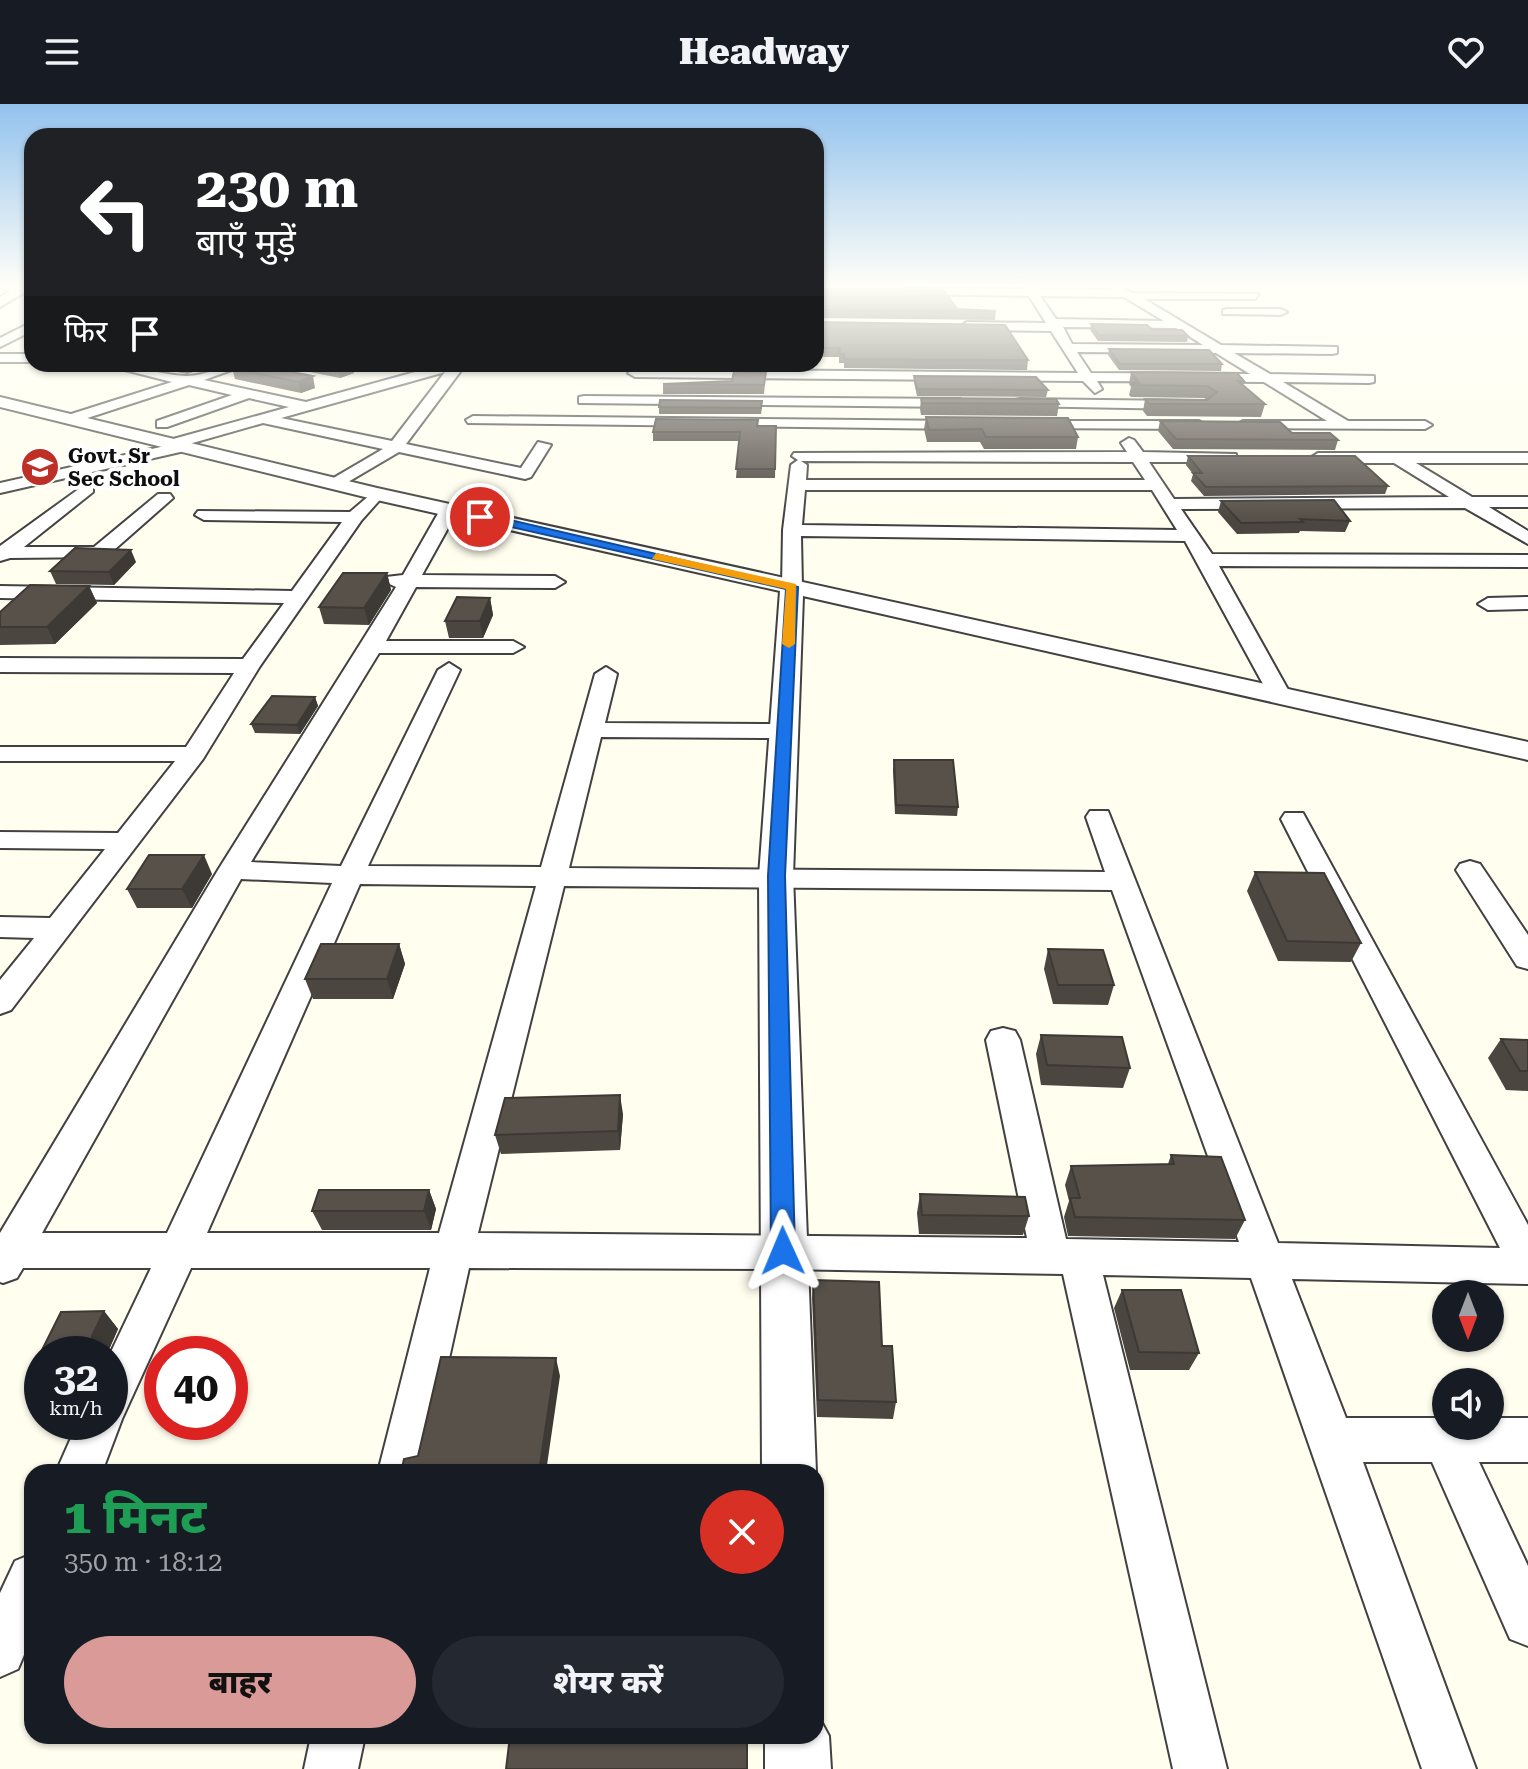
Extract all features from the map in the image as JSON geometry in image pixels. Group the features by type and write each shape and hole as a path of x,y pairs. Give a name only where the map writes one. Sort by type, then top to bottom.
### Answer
{"street":[{"path":"1079,362 1103,404 1206,560 1280,695"},
{"path":"1237,362 1528,539"},
{"path":"824,369 980,368 1089,377 1369,379"},
{"path":"146,372 310,407"},
{"path":"70,419 220,372"},
{"path":"0,488 172,438 265,419 430,372"},
{"path":"336,484 396,447 452,372"},
{"path":"635,373 674,372"},
{"path":"789,1464 776,876 792,587 792,530 800,456 789,402 790,372"},
{"path":"374,407 406,379"},
{"path":"324,382 366,391"},
{"path":"172,438 250,394"},
{"path":"571,400 977,403"},
{"path":"0,402 172,438 377,494 1528,751"},
{"path":"1009,403 1193,405"},
{"path":"1283,406 1342,407"},
{"path":"265,419 347,430 396,447 525,474 543,445"},
{"path":"473,420 979,425"},
{"path":"1010,425 1425,425"},
{"path":"800,456 1246,457"},
{"path":"1293,457 1528,458"},
{"path":"797,485 1157,485"},
{"path":"2,554 87,488"},
{"path":"0,1002 194,754 249,666 355,517 377,494"},
{"path":"2,554 99,553 164,498"},
{"path":"1170,504 1528,502"},
{"path":"4,1257 232,870 372,647 449,510"},
{"path":"204,515 355,517"},
{"path":"792,530 1191,536"},
{"path":"1206,560 1528,561"},
{"path":"0,592 305,588 339,580"},
{"path":"367,580 555,582"},
{"path":"1488,604 1528,603"},
{"path":"372,647 513,647"},
{"path":"0,665 249,666"},
{"path":"128,1361 350,875 449,670"},
{"path":"403,1464 453,1253 550,876 606,674"},
{"path":"592,730 784,731"},
{"path":"0,754 194,754"},
{"path":"1099,817 1332,1440 1449,1769"},
{"path":"4,1257 177,1251 783,1251 1528,1264 1294,819"},
{"path":"0,840 124,841"},
{"path":"232,870 350,875 1123,881"},
{"path":"1470,870 1528,958"},
{"path":"0,927 57,928"},
{"path":"1003,1040 1065,1257 1200,1769"},
{"path":"83,1464 93,1440"},
{"path":"1332,1440 1432,1440"},
{"path":"1445,1440 1528,1621"},
{"path":"1504,1440 1528,1440"},
{"path":"0,1651 24,1596"},
{"path":"331,1769 336,1744"},
{"path":"797,1744 798,1769"}],"building":[{"path":"1118,362 1222,364 1120,364"},
{"path":"251,372 292,372 313,376 298,382"},
{"path":"734,372 766,372 764,385 663,384 732,381"},
{"path":"1131,372 1237,373 1244,381 1238,381 1265,404 1149,404 1145,399 1207,400 1217,392 1207,386 1134,385 1132,383 1139,383"},
{"path":"914,376 1036,377 1048,390 917,389"},
{"path":"921,398 1056,399 1059,404 922,403"},
{"path":"660,400 762,401 761,408 659,407"},
{"path":"926,417 1068,418 1078,437 986,437 982,429 929,430"},
{"path":"656,419 758,420 757,426 776,426 775,469 736,469 740,432 653,432"},
{"path":"1160,421 1280,422 1292,433 1330,433 1338,440 1176,439"},
{"path":"1188,456 1355,456 1388,486 1206,487 1193,473 1202,473"},
{"path":"1334,500 1350,521 1300,519 1303,522 1241,523 1221,501"},
{"path":"75,548 131,550 109,572 50,571"},
{"path":"343,573 387,573 364,608 319,607"},
{"path":"30,585 89,586 47,627 0,627 0,612"},
{"path":"457,597 490,598 480,621 445,621"},
{"path":"272,696 315,697 297,725 251,724"},
{"path":"894,760 953,760 958,807 896,805"},
{"path":"149,855 204,855 182,889 127,889"},
{"path":"1255,872 1324,873 1361,943 1287,941"},
{"path":"321,944 399,944 387,979 305,979"},
{"path":"1048,949 1103,950 1114,985 1058,985"},
{"path":"1041,1035 1122,1037 1130,1068 1047,1065"},
{"path":"1501,1039 1528,1040 1528,1071 1520,1071"},
{"path":"620,1095 618,1131 495,1135 505,1098"},
{"path":"1171,1155 1221,1157 1245,1220 1075,1217 1070,1198 1080,1198 1071,1166 1174,1164"},
{"path":"319,1190 429,1190 424,1211 312,1211"},
{"path":"920,1194 1025,1197 1029,1216 922,1215"},
{"path":"813,1280 879,1282 882,1346 892,1346 896,1402 818,1400"},
{"path":"1122,1290 1181,1290 1199,1353 1139,1352"},
{"path":"104,1311 92,1336 49,1336 61,1312"},
{"path":"441,1357 556,1358 540,1464 403,1464 404,1459 418,1456"},
{"path":"509,1744 747,1744 747,1769 506,1769"}],"slow traffic":[{"path":"656,556 792,587 789,644"}],"place":[{"name":"Govt. Sr Sec School","path":"40,467"}],"route":[{"path":"480,517 792,587 776,876 783,1251"}]}
